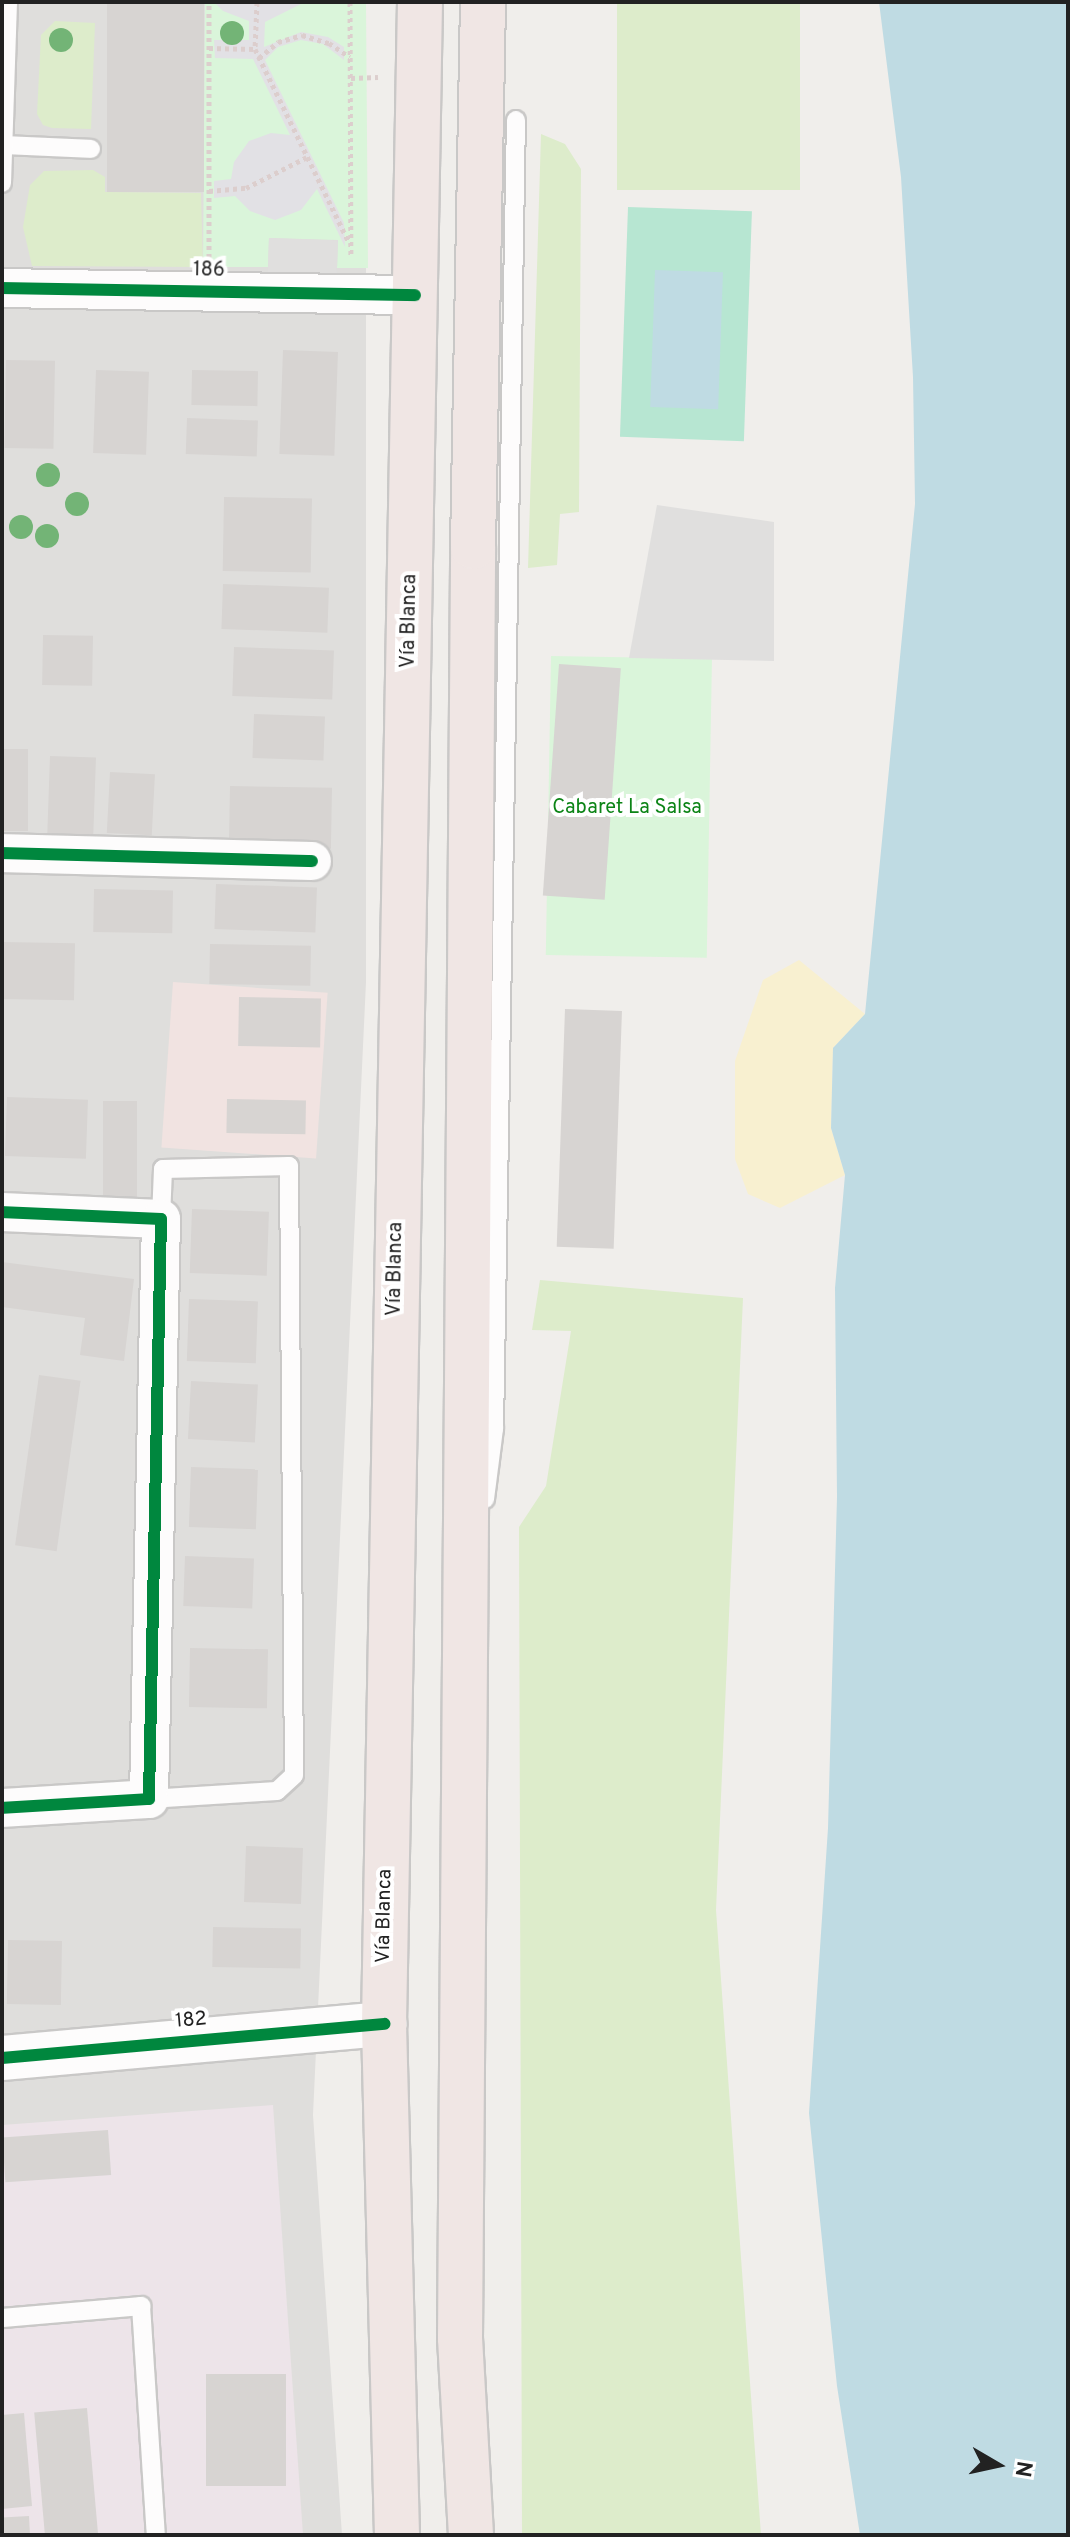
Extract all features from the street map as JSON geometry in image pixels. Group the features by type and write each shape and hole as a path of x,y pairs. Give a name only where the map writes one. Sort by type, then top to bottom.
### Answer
{"highway":[{"name":"Vía Blanca","path":"397,2535 384,2024 420,2"},
{"path":"471,2535 460,2338 472,598 483,2"}],"street":[{"name":"186","path":"2,288 415,295"},
{"path":"2,853 312,861"},
{"path":"2,1212 161,1219 149,1799 2,1808"},
{"name":"182","path":"2,2058 384,2024"}],"lane":[{"path":"2,183 8,2"},
{"path":"466,1656 494,1429 516,120"},
{"path":"4,145 91,149"},
{"path":"149,1799 277,1791 294,1775 289,1166 163,1169 161,1219"},
{"path":"2,2318 141,2306 156,2535"}],"path":[{"path":"209,2 209,291"},
{"path":"257,2 255,49 351,247"},
{"path":"350,2 351,294"},
{"path":"259,58 278,42 302,35 329,43 351,58"},
{"path":"209,48 255,49"},
{"path":"209,191 246,188 307,157"}],"shaded area":[{"path":"2,2 366,2 366,982 313,2115 342,2535 2,2535"},
{"path":"214,2 305,2 265,22 264,47 301,32 328,37 344,47 344,60 323,44 301,40 278,47 265,60 344,223 345,247 317,189 301,210 275,220 250,211 235,196 214,198 214,181 231,179 234,162 249,141 271,133 290,135 253,59 215,58 214,40 249,40 249,21 223,11"},
{"path":"269,238 338,240 336,295 267,293"},
{"path":"657,505 774,522 774,661 629,658"},
{"path":"173,982 328,993 316,1158 161,1148"},
{"path":"273,2105 303,2535 2,2535 2,2125"}],"green space":[{"path":"205,2 366,2 368,268 337,268 338,240 269,238 268,267 203,267"},
{"path":"617,2 800,2 800,190 617,190"},
{"path":"55,21 95,23 91,129 52,128 43,125 37,114 41,35"},
{"path":"541,134 565,144 581,169 579,512 560,514 557,565 528,568"},
{"path":"93,170 105,177 105,192 201,193 203,267 32,266 23,227 30,185 44,171"},
{"path":"628,207 752,211 744,441 620,437"},
{"name":"Cabaret La Salsa","path":"551,656 712,659 707,958 546,955"},
{"path":"540,1280 743,1298 716,1910 761,2535 522,2535 519,1527 546,1486 571,1331 532,1330"}],"sand":[{"path":"799,960 865,1014 833,1048 831,1128 845,1175 780,1208 748,1194 735,1159 735,1061 763,980"}],"water":[{"path":"879,2 1068,2 1068,2535 860,2535 837,2386 809,2113 828,1828 837,1497 835,1288 845,1175 831,1128 833,1048 865,1014 915,504 913,377 901,177"},
{"path":"655,270 723,272 718,409 650,407"}],"building":[{"path":"107,2 204,2 204,192 107,192"},
{"path":"283,350 338,352 334,456 279,454"},
{"path":"6,360 55,361 53,449 4,448"},
{"path":"96,370 149,372 146,455 93,453"},
{"path":"192,370 258,371 257,406 191,405"},
{"path":"187,418 258,420 257,456 186,454"},
{"path":"224,497 312,499 311,573 223,571"},
{"path":"223,584 329,588 327,633 221,629"},
{"path":"43,635 93,636 92,686 42,685"},
{"path":"234,647 334,650 332,699 232,696"},
{"path":"559,664 621,668 605,900 543,895"},
{"path":"254,714 325,716 323,760 252,758"},
{"path":"2,749 28,749 28,831 2,831"},
{"path":"50,756 96,758 93,841 47,839"},
{"path":"110,772 155,774 152,835 107,833"},
{"path":"230,786 332,788 331,849 229,847"},
{"path":"216,884 317,888 315,932 214,929"},
{"path":"94,889 173,890 172,933 93,932"},
{"path":"2,942 75,943 74,1000 2,999"},
{"path":"210,944 311,946 310,986 209,984"},
{"path":"239,997 321,998 320,1047 238,1046"},
{"path":"565,1009 622,1011 614,1249 557,1247"},
{"path":"7,1097 88,1100 86,1159 5,1156"},
{"path":"227,1099 306,1100 305,1134 226,1133"},
{"path":"103,1101 137,1101 137,1199 103,1199"},
{"path":"192,1209 269,1212 267,1276 190,1273"},
{"path":"2,1262 134,1279 124,1361 80,1355 85,1318 2,1307"},
{"path":"189,1299 258,1301 256,1363 187,1361"},
{"path":"39,1375 81,1381 57,1551 15,1545"},
{"path":"191,1381 258,1385 255,1442 188,1439"},
{"path":"191,1467 258,1469 256,1529 189,1527"},
{"path":"185,1556 254,1558 252,1608 183,1606"},
{"path":"190,1648 268,1649 267,1708 189,1707"},
{"path":"246,1846 303,1848 301,1904 244,1902"},
{"path":"213,1927 301,1929 300,1969 212,1967"},
{"path":"8,1940 62,1941 61,2005 7,2004"},
{"path":"108,2130 111,2175 5,2182 2,2137"},
{"path":"206,2374 286,2374 286,2486 206,2486"},
{"path":"87,2408 98,2535 45,2535 34,2413"},
{"path":"24,2413 32,2506 2,2509 2,2415"},
{"path":"29,2516 30,2535 3,2535 2,2517"}],"cycle path":[{"path":"2,288 415,295"},
{"path":"2,853 312,861"},
{"path":"2,1212 161,1219 149,1799 2,1808"},
{"path":"2,2058 384,2024"}]}
